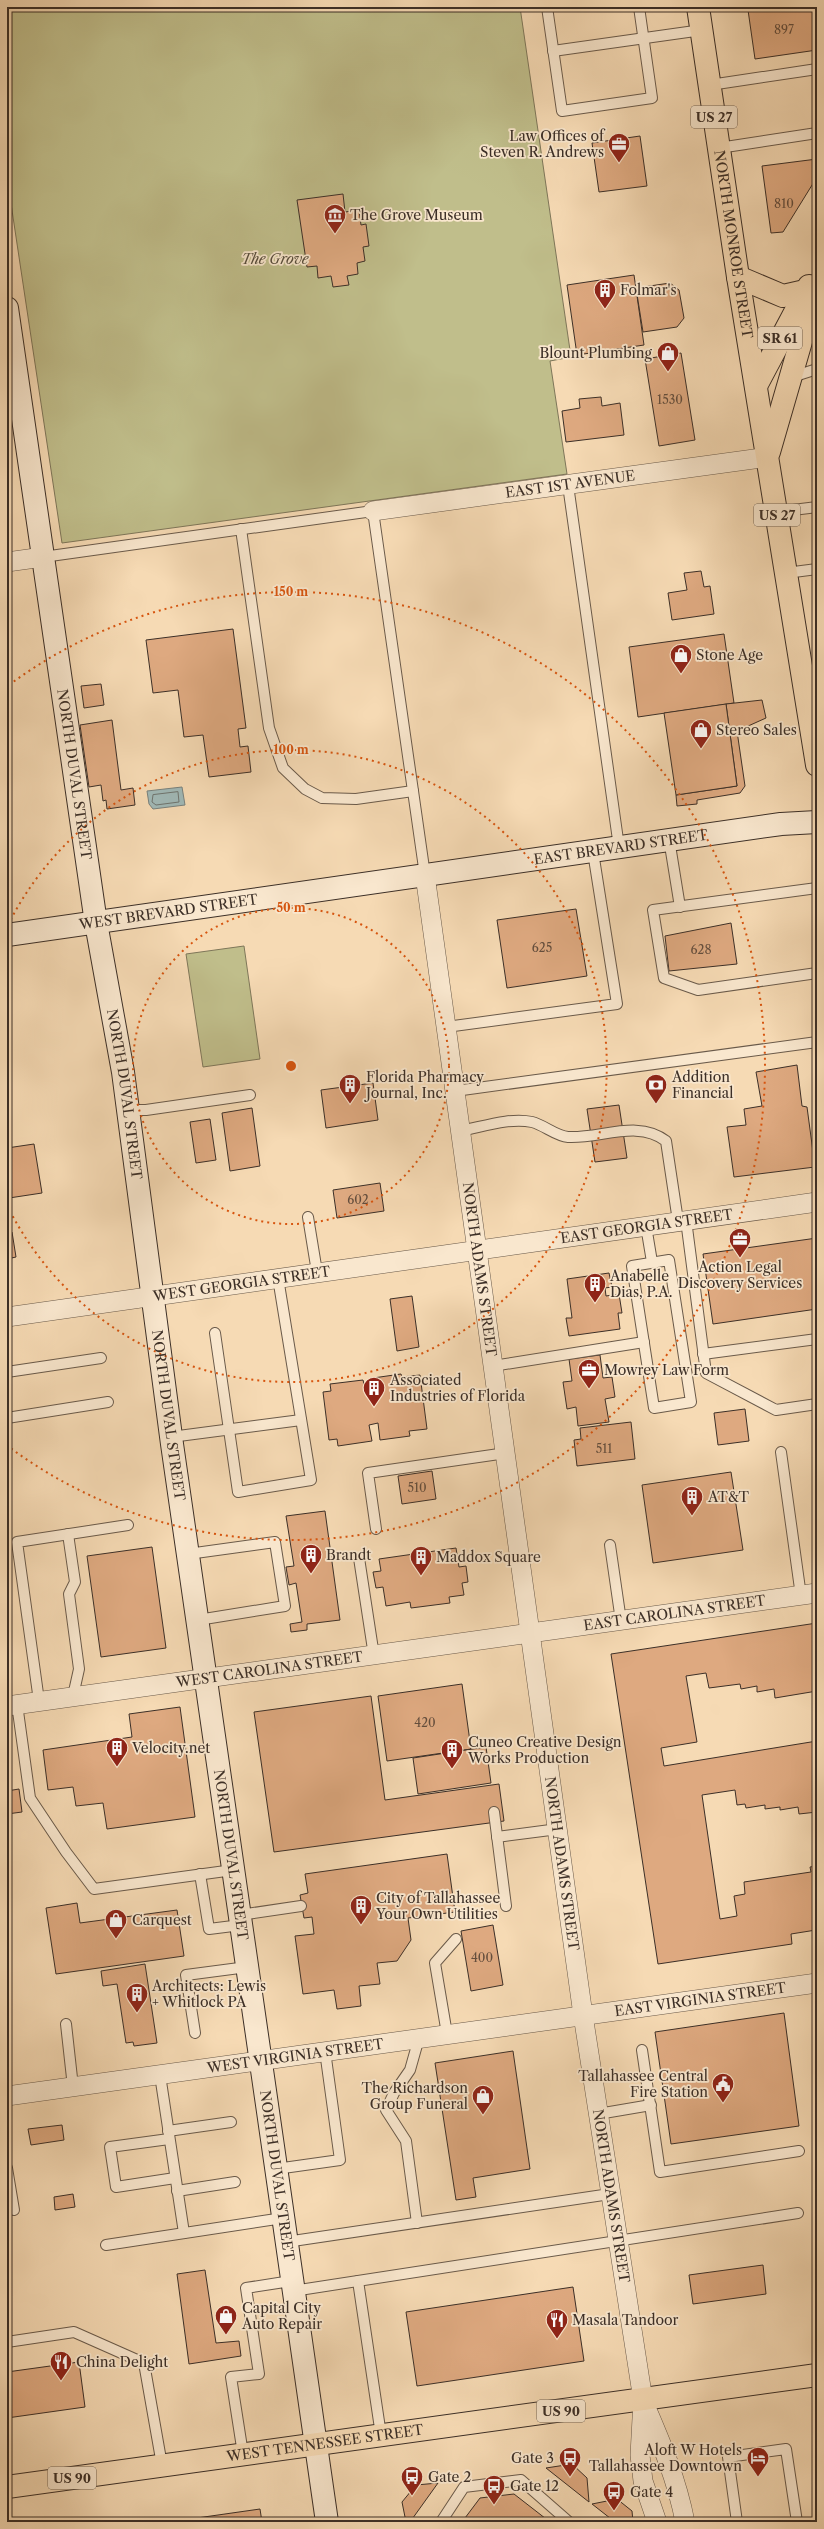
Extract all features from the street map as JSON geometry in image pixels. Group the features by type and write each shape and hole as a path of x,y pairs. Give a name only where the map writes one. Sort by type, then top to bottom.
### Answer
{"main road":[{"name":"NORTH MONROE STREET","path":"698,7 738,277 786,574 812,702 817,765"},
{"path":"738,277 783,296 813,284"},
{"name":"SR 61","path":"768,457 792,376 813,284"},
{"name":"SR 61","path":"756,386 813,284"},
{"name":"NORTH DUVAL STREET","path":"7,308 96,923 128,1110 171,1437 327,2522"},
{"name":"EAST BREVARD STREET","path":"425,875 781,824 817,822"},
{"name":"WEST BREVARD STREET","path":"7,935 425,875"},
{"name":"US 90","path":"643,2400 817,2375"},
{"name":"WEST TENNESSEE STREET","path":"7,2487 316,2443 643,2400"}],"street":[{"name":"EAST 1ST AVENUE","path":"373,511 768,457"},
{"path":"7,562 43,557"},
{"name":"NORTH ADAMS STREET","path":"425,875 476,1250 532,1634 583,2015 617,2242 643,2400 640,2454 642,2481 657,2522"},
{"name":"EAST GEORGIA STREET","path":"476,1250 817,1202"},
{"name":"WEST GEORGIA STREET","path":"7,1316 476,1250"},
{"name":"EAST CAROLINA STREET","path":"532,1634 809,1594"},
{"name":"WEST CAROLINA STREET","path":"12,1705 532,1634"},
{"name":"EAST VIRGINIA STREET","path":"583,2015 817,1983"},
{"name":"WEST VIRGINIA STREET","path":"7,2096 583,2015"},
{"name":"NORTH ADAMS STREET","path":"643,2400 666,2455 680,2497 685,2522"}],"lane":[{"path":"547,7 562,111 652,98 640,7"},
{"path":"553,51 702,30"},
{"path":"710,85 817,69"},
{"path":"719,148 817,133"},
{"path":"792,376 817,369"},
{"path":"568,484 619,847"},
{"path":"776,512 817,507"},
{"path":"43,557 373,511 425,875"},
{"path":"241,529 269,728 282,768 304,789 322,798 335,800 356,799 413,791"},
{"path":"786,574 817,569"},
{"path":"669,840 680,907"},
{"path":"446,1027 617,1004 593,852"},
{"path":"817,888 653,910 664,978 698,990 817,973"},
{"path":"454,1090 817,1042"},
{"path":"128,1110 146,1110 250,1095"},
{"path":"460,1131 521,1120 534,1122 567,1137 637,1130 656,1133 666,1141 682,1221 706,1373 776,1410 817,1404"},
{"path":"308,1217 317,1272"},
{"path":"646,1226 652,1262"},
{"path":"669,1260 691,1402 654,1408 644,1342 632,1266 669,1260"},
{"path":"215,1333 238,1492 310,1480 278,1278"},
{"path":"703,1354 817,1339"},
{"path":"493,1366 644,1342"},
{"path":"7,1372 101,1358"},
{"path":"7,1418 108,1402"},
{"path":"171,1437 301,1420"},
{"path":"781,1452 809,1594"},
{"path":"376,1528 368,1473 506,1453"},
{"path":"39,1701 17,1542 128,1525"},
{"path":"68,1534 76,1582 69,1594 79,1669 73,1696"},
{"path":"188,1554 275,1542 285,1606 198,1620"},
{"path":"610,1545 621,1622"},
{"path":"359,1558 374,1656"},
{"path":"12,1705 30,1798 66,1852 94,1889 233,1870"},
{"path":"494,1812 506,1906"},
{"path":"497,1838 558,1829"},
{"path":"200,1874 209,1929 240,1920 301,1906"},
{"path":"447,2034 435,1963 456,1938"},
{"path":"195,2033 186,1975 247,1967"},
{"path":"66,2024 72,2087"},
{"path":"417,2223 406,2141 386,2110 394,2093 410,2070 419,2038"},
{"path":"642,2050 660,2172 798,2150"},
{"path":"276,2170 340,2160 325,2051"},
{"path":"160,2075 184,2233"},
{"path":"598,2114 650,2106"},
{"path":"175,2178 116,2187 110,2147 231,2122"},
{"path":"7,2168 14,2210"},
{"path":"177,2191 235,2182"},
{"path":"286,2242 610,2194"},
{"path":"243,2454 232,2378 259,2374 246,2288 358,2281 798,2213"},
{"path":"106,2245 283,2218"},
{"path":"358,2281 381,2435"},
{"path":"7,2342 74,2332 144,2363 162,2465"},
{"path":"737,2522 728,2457 786,2449 797,2522"},
{"path":"441,2522 464,2487 521,2480 569,2522"}],"green space":[{"name":"The Grove","path":"7,7 520,7 571,357 550,361 567,474 62,543 7,177"},
{"path":"244,946 260,1059 203,1067 186,954"}],"water":[{"path":"182,787 185,805 153,809 149,804 147,791"}],"building":[{"path":"766,7 817,7 817,50 755,59 748,10"},
{"name":"Law Offices of Steven R. Andrews","path":"640,136 647,186 599,192 592,143"},
{"path":"817,159 817,177 783,232 771,233 762,166"},
{"name":"The Grove Museum","path":"343,194 345,212 359,210 361,225 366,224 369,246 363,247 365,261 357,263 358,274 347,276 349,285 333,287 331,276 318,278 317,266 307,267 297,200"},
{"name":"Folmar's","path":"634,275 644,345 577,355 567,285"},
{"path":"670,283 679,290 684,318 677,327 643,332 636,288"},
{"path":"681,353 695,440 659,446 645,359"},
{"path":"601,397 602,406 620,403 624,435 566,442 562,411 580,408 579,399"},
{"path":"701,571 704,587 710,586 714,614 672,620 668,593 687,590 684,573"},
{"path":"233,629 246,728 238,729 240,747 248,746 251,772 209,777 203,735 184,737 178,690 153,693 146,640"},
{"name":"Stone Age","path":"724,634 734,703 638,717 629,647"},
{"path":"101,684 104,705 84,708 81,686"},
{"path":"762,700 766,718 737,731 745,786 740,793 697,800 697,804 677,806 676,795 737,786 726,704"},
{"name":"Stereo Sales","path":"726,704 737,786 676,795 664,713"},
{"path":"112,720 121,790 133,788 135,805 107,809 106,800 103,801 101,785 89,787 80,725"},
{"path":"576,909 587,976 507,988 497,920"},
{"path":"731,923 737,964 669,971 665,936"},
{"path":"797,1065 802,1106 807,1107 815,1167 734,1177 727,1127 746,1125 744,1109 762,1106 756,1072"},
{"name":"Florida Pharmacy Journal, Inc.","path":"373,1083 378,1120 326,1128 321,1090"},
{"path":"619,1105 627,1158 595,1162 587,1109"},
{"path":"252,1108 260,1166 230,1171 222,1113"},
{"path":"210,1119 216,1160 196,1163 190,1122"},
{"path":"34,1144 42,1193 9,1198 7,1148"},
{"path":"380,1183 384,1211 337,1218 333,1190"},
{"path":"12,1232 16,1257 7,1259 7,1233"},
{"path":"817,1238 817,1309 713,1324 703,1254"},
{"name":"Anabelle Dias, P.A.","path":"609,1273 612,1287 605,1288 606,1296 619,1294 622,1313 618,1313 620,1329 569,1336 566,1318 572,1318 567,1279"},
{"path":"412,1296 419,1347 397,1351 390,1299"},
{"name":"Mowrey Law Form","path":"600,1355 603,1378 612,1377 615,1397 605,1399 609,1422 578,1426 576,1407 567,1409 563,1382 572,1381 569,1359"},
{"name":"Associated Industries of Florida","path":"401,1374 402,1377 420,1375 427,1429 409,1431 410,1436 380,1440 378,1423 369,1425 372,1441 338,1446 337,1439 329,1440 323,1392 331,1391 330,1384 363,1380 364,1384 373,1383 373,1378"},
{"path":"745,1409 749,1441 718,1445 714,1413"},
{"path":"631,1422 635,1459 577,1466 574,1440 581,1439 580,1428"},
{"path":"432,1471 436,1499 402,1504 398,1476"},
{"name":"AT&T","path":"731,1472 743,1550 653,1563 642,1485"},
{"name":"Brandt","path":"325,1511 340,1620 307,1624 307,1630 291,1632 290,1624 302,1622 296,1583 289,1585 286,1567 294,1566 286,1516"},
{"path":"152,1547 166,1648 101,1657 87,1556"},
{"name":"Maddox Square","path":"456,1548 459,1567 466,1566 468,1582 462,1583 464,1595 449,1597 450,1603 411,1608 410,1602 386,1606 383,1587 376,1588 373,1572 381,1571 379,1559"},
{"path":"817,1623 817,1691 775,1698 774,1689 757,1692 757,1686 741,1689 740,1684 709,1688 706,1673 686,1676 697,1742 661,1748 664,1766 817,1741 817,1812 799,1814 798,1807 780,1810 780,1807 765,1809 765,1805 746,1808 745,1804 737,1805 735,1790 702,1795 720,1919 737,1916 734,1896 745,1894 744,1882 811,1872 810,1867 817,1866 816,1930 791,1934 792,1944 658,1964 611,1654"},
{"path":"462,1684 471,1749 387,1761 378,1696"},
{"path":"371,1696 385,1800 499,1784 504,1821 274,1852 254,1712"},
{"name":"Velocity.net","path":"180,1707 195,1817 107,1829 103,1803 76,1806 73,1787 48,1790 43,1750 132,1737 129,1714"},
{"name":"Cuneo Creative Design Works Production","path":"486,1747 491,1783 418,1794 413,1758"},
{"path":"19,1789 22,1812 7,1814 7,1791"},
{"name":"City of Tallahassee Your Own Utilities","path":"447,1854 455,1912 408,1918 411,1940 397,1961 377,1963 380,1984 359,1986 361,2006 337,2009 334,1990 303,1994 295,1936 314,1934 312,1917 304,1918 300,1895 308,1893 305,1874"},
{"name":"Carquest","path":"77,1903 80,1923 177,1910 184,1956 56,1974 46,1908"},
{"path":"493,1925 503,1985 471,1991 461,1931"},
{"name":"Architects: Lewis + Whitlock PA","path":"145,1964 157,2043 134,2046 133,2042 126,2043 117,1984 103,1986 101,1971"},
{"path":"784,2013 799,2126 671,2144 655,2032"},
{"name":"The Richardson Group Funeral","path":"513,2051 530,2169 473,2178 476,2197 456,2200 435,2063"},
{"path":"62,2125 64,2140 31,2145 28,2129"},
{"path":"73,2194 75,2207 55,2210 54,2197"},
{"path":"763,2265 766,2294 693,2304 689,2275"},
{"path":"205,2270 216,2343 239,2341 241,2356 189,2364 177,2274"},
{"path":"573,2287 584,2361 417,2386 406,2312"},
{"path":"79,2362 85,2407 7,2418 7,2372"},
{"path":"572,2464 587,2478 589,2502 546,2468"},
{"path":"438,2483 410,2522 406,2522 402,2502 416,2485"},
{"path":"514,2494 550,2522 462,2522 480,2498"},
{"path":"617,2499 632,2511 633,2522 615,2522 592,2504"},
{"path":"260,2509 262,2522 169,2522"}],"place":[{"name":"Law Offices of Steven R. Andrews","path":"619,164"},
{"name":"The Grove Museum","path":"335,234"},
{"name":"Folmar's","path":"605,310"},
{"name":"Blount Plumbing","path":"668,372"},
{"name":"Stone Age","path":"681,674"},
{"name":"Stereo Sales","path":"701,750"},
{"name":"Florida Pharmacy Journal, Inc.","path":"350,1104"},
{"name":"Addition Financial","path":"656,1104"},
{"name":"Action Legal Discovery Services","path":"740,1258"},
{"name":"Anabelle Dias, P.A.","path":"595,1304"},
{"name":"Mowrey Law Form","path":"589,1390"},
{"name":"Associated Industries of Florida","path":"374,1408"},
{"name":"AT&T","path":"692,1516"},
{"name":"Brandt","path":"311,1574"},
{"name":"Maddox Square","path":"421,1576"},
{"name":"Velocity.net","path":"117,1768"},
{"name":"Cuneo Creative Design Works Production","path":"452,1770"},
{"name":"City of Tallahassee Your Own Utilities","path":"361,1926"},
{"name":"Carquest","path":"116,1940"},
{"name":"Architects: Lewis + Whitlock PA","path":"137,2014"},
{"name":"Tallahassee Central Fire Station","path":"723,2104"},
{"name":"The Richardson Group Funeral","path":"483,2116"},
{"name":"Capital City Auto Repair","path":"226,2336"},
{"name":"Masala Tandoor","path":"557,2340"},
{"name":"China Delight","path":"61,2382"},
{"name":"Gate 3","path":"570,2478"},
{"name":"Aloft W Hotels Tallahassee Downtown","path":"758,2478"},
{"name":"Gate 2","path":"412,2496"},
{"name":"Gate 12","path":"494,2506"},
{"name":"Gate 4","path":"614,2512"}]}
